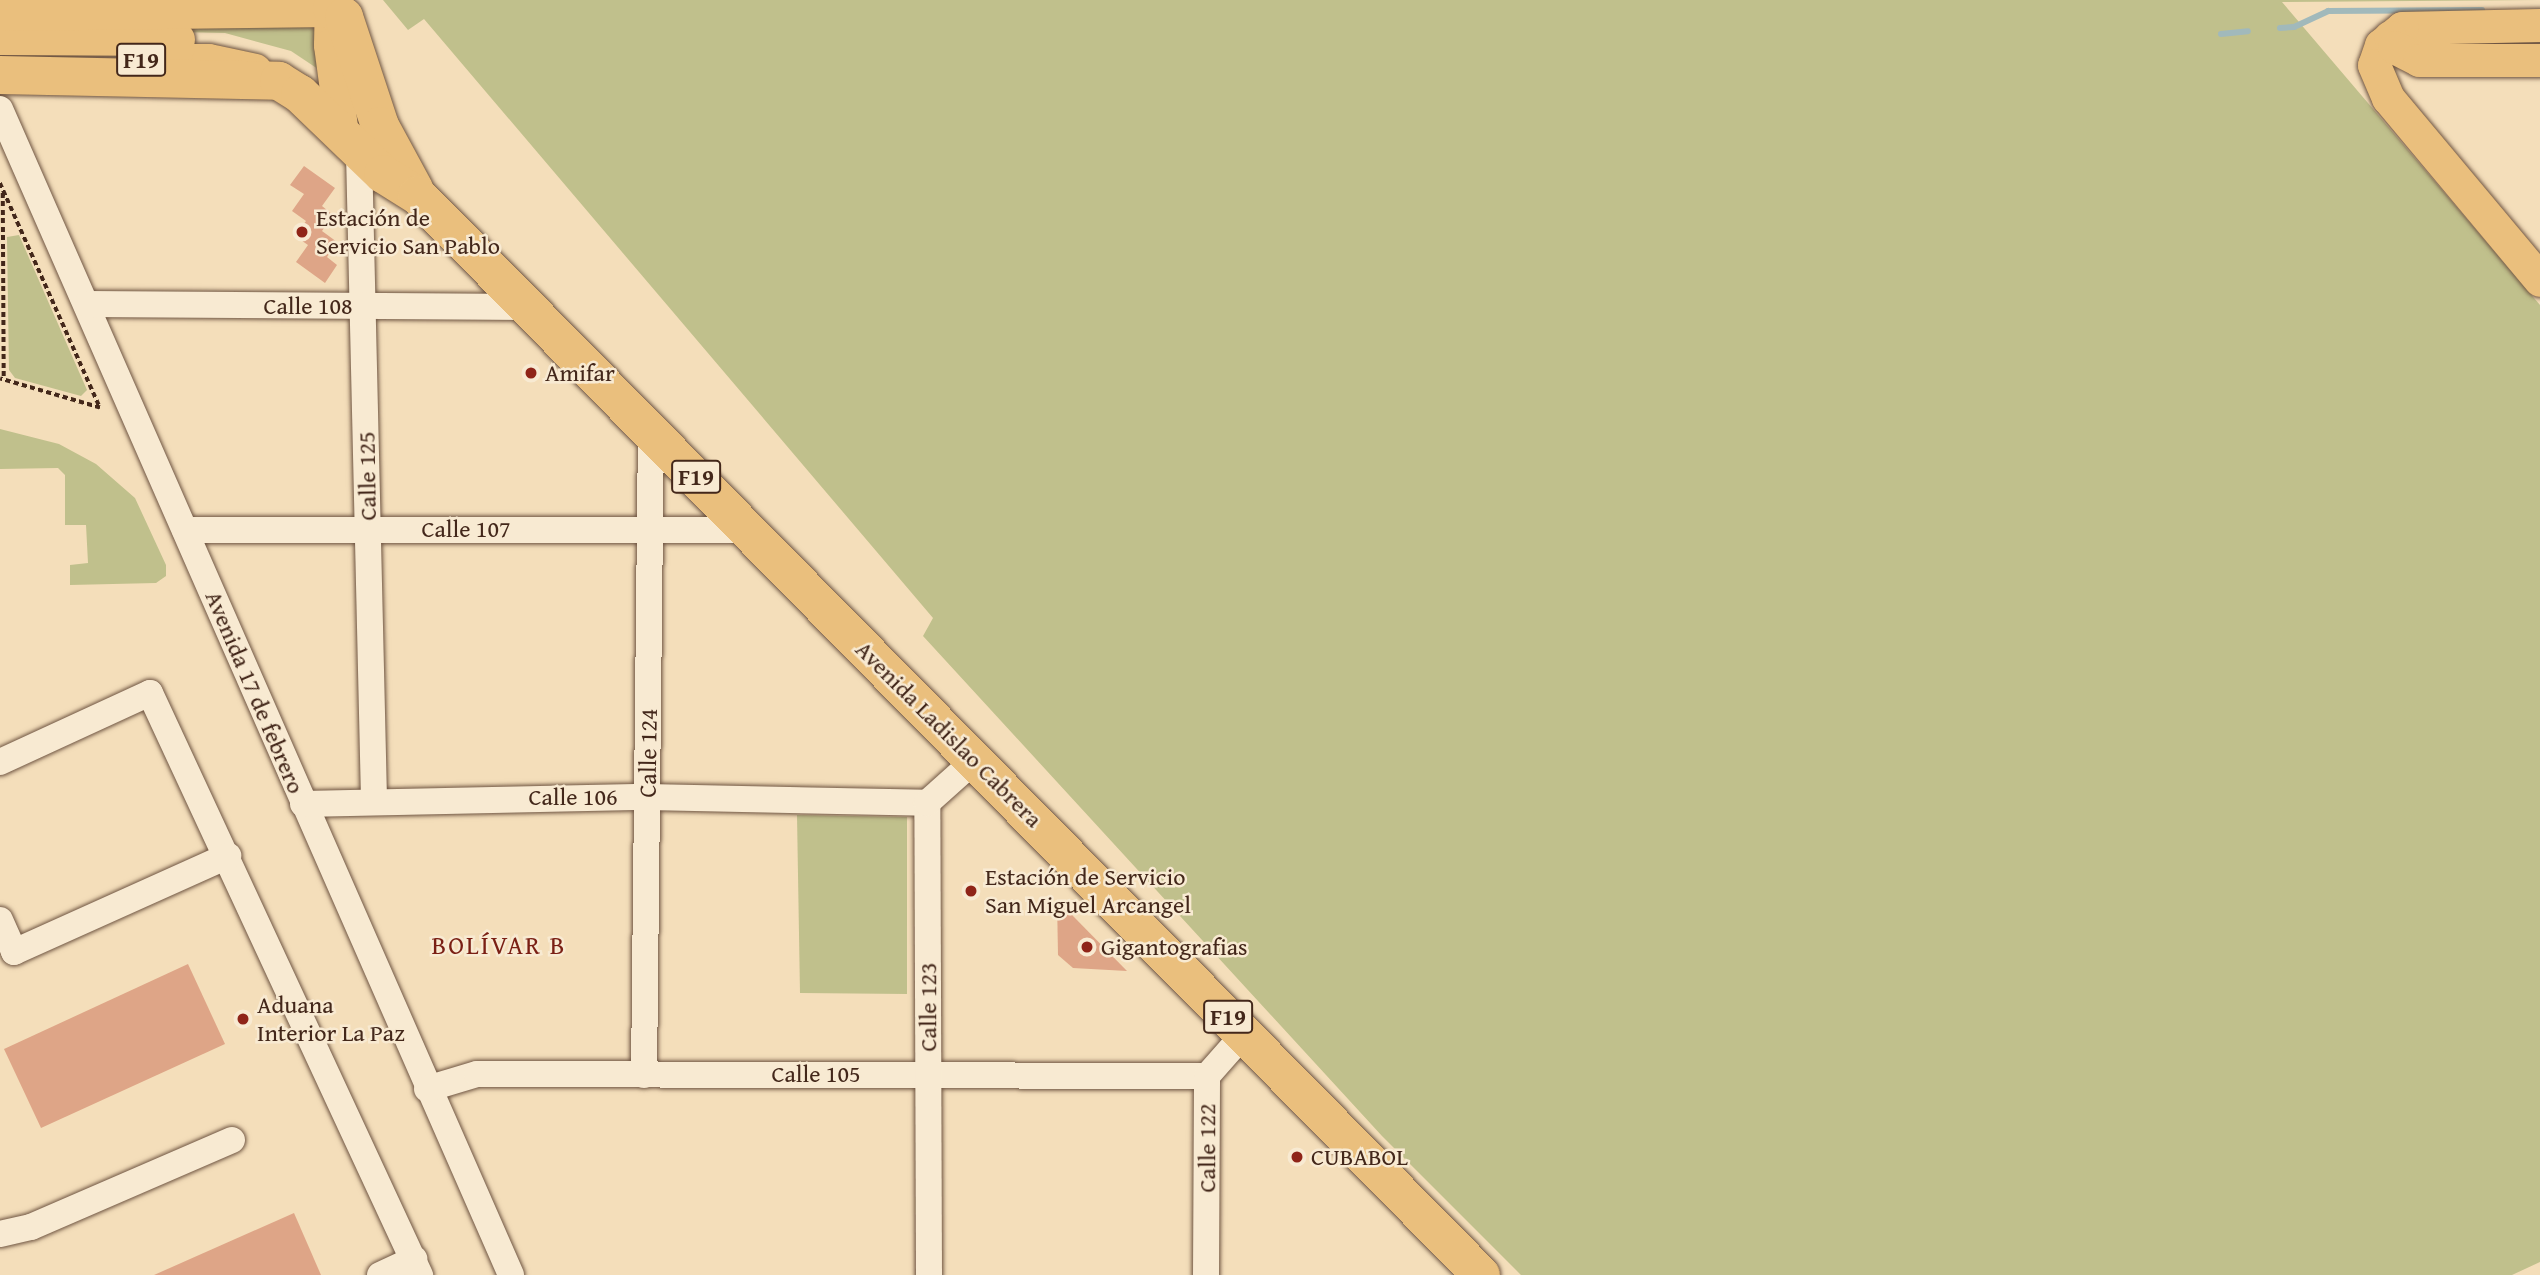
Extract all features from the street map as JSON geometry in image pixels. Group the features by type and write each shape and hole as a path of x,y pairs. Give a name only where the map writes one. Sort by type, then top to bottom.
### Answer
{"highway":[{"name":"F19","path":"0,12 81,6 332,4"},
{"name":"Avenida Ladislao Cabrera","path":"332,4 344,17 380,126 417,195"},
{"name":"F19","path":"0,75 279,81"},
{"name":"Avenida Ladislao Cabrera","path":"279,81 300,94 351,144 417,195 1481,1275"}],"main road":[{"path":"332,4 331,55 351,144"},
{"path":"2540,25 2418,25 2390,37 2376,56 2379,83 2540,280"},
{"path":"2390,37 2394,47 2418,60 2540,60"},
{"name":"Avenida Ladislao Cabrera","path":"0,38 205,50 279,81"},
{"name":"Avenida Ladislao Cabrera","path":"0,60 205,50"}],"street":[{"name":"Avenida 17 de febrero","path":"0,109 427,1089 511,1275"},
{"name":"Calle 125","path":"351,144 364,306 374,799"},
{"name":"Calle 108","path":"87,304 528,307"},
{"name":"Calle 124","path":"644,1074 651,432"},
{"name":"Calle 107","path":"185,530 747,530"},
{"path":"0,762 150,693 417,1267 380,1275"},
{"path":"926,803 975,760"},
{"name":"Calle 106","path":"303,804 374,799 647,797 926,803"},
{"name":"Calle 123","path":"926,803 929,1275"},
{"path":"0,920 14,952 228,856"},
{"name":"Calle 122","path":"1206,1275 1207,1076 1244,1034"},
{"name":"Calle 105","path":"427,1089 477,1074 929,1073 1207,1076"},
{"path":"0,1234 31,1227 232,1140"}],"path":[{"path":"0,183 100,408 2,379 3,191"}],"green space":[{"path":"383,0 2540,0 2282,2 2540,305 2540,1262 2512,1275 1521,1275 1382,1136 923,636 933,618 424,19 408,30"},
{"path":"296,22 316,28 321,71 291,51 225,33 0,28"},
{"path":"19,235 87,390 81,396 15,378 9,370 7,237"},
{"path":"0,429 59,444 96,464 135,498 166,565 166,576 156,583 70,585 70,565 88,563 86,525 65,525 65,475 58,468 0,469"},
{"path":"797,815 907,817 907,994 800,993"}],"building":[{"path":"304,166 335,188 322,206 333,215 322,231 337,242 327,257 337,265 325,283 296,262 308,245 295,236 306,221 292,211 304,194 290,185"},
{"path":"1057,900 1127,971 1073,968 1058,955"},
{"path":"188,964 225,1044 41,1128 4,1049"},
{"path":"294,1213 321,1275 154,1275"}],"waterway":[{"path":"2280,28 2294,27 2328,11 2482,10"},
{"path":"2221,34 2248,31"}],"place":[{"name":"Estación de Servicio San Pablo","path":"302,232"},
{"name":"Amifar","path":"531,373"},
{"name":"Estación de Servicio San Miguel Arcangel","path":"971,891"},
{"name":"Gigantografias","path":"1087,947"},
{"name":"Aduana Interior La Paz","path":"243,1019"},
{"name":"CUBABOL","path":"1297,1157"}],"district":[{"name":"BOLÍVAR B","path":"499,945"}]}
